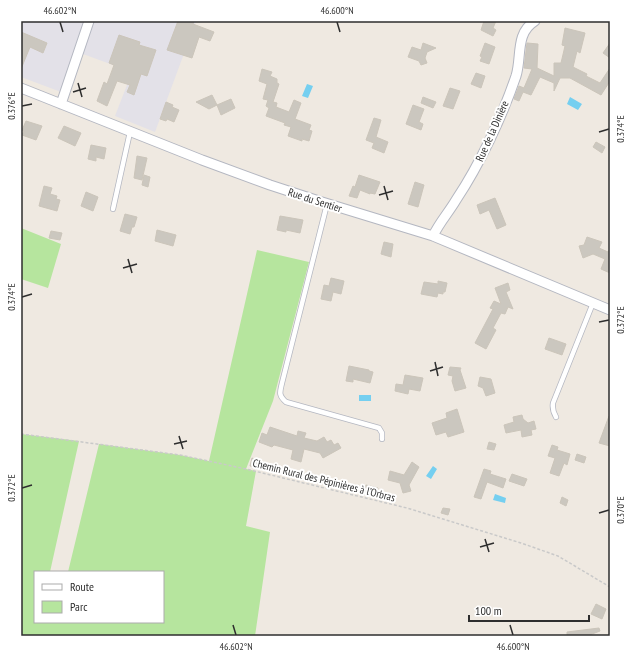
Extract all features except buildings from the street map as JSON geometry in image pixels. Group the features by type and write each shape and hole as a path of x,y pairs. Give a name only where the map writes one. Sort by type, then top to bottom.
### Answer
{"street":[{"path":"61,104 89,21"},
{"name":"Rue de la Dinière","path":"432,236 439,223 456,201 492,134 516,76 519,66 520,45 524,30 535,21"},
{"name":"Rue du Sentier","path":"21,88 202,160 327,204 432,236 610,310"}],"lane":[{"path":"113,209 130,132"},
{"path":"327,204 282,383 280,392 281,398 286,402 379,428 382,434 382,439"},
{"path":"556,417 553,412 553,403 593,303"}],"path":[{"name":"Chemin Rural des Pépinières à l’Orbras","path":"21,434 187,457 246,469 407,508 558,556 610,587"}],"shaded area":[{"path":"21,21 196,21 155,132 115,116 132,72 83,54 69,95 21,77"}],"green space":[{"path":"21,228 61,244 48,288 21,279"},
{"path":"257,250 309,262 273,401 246,469 256,471 246,526 270,532 255,636 21,636 21,434 79,441 50,571 34,571 34,623 164,623 164,571 68,571 99,444 180,455 209,461"}],"water":[{"path":"307,84 313,86 308,98 302,96"},
{"path":"570,97 582,104 578,110 567,104"},
{"path":"359,395 371,395 371,401 359,401"},
{"path":"433,466 437,469 431,479 426,476"},
{"path":"495,494 506,498 505,503 493,500"}]}
